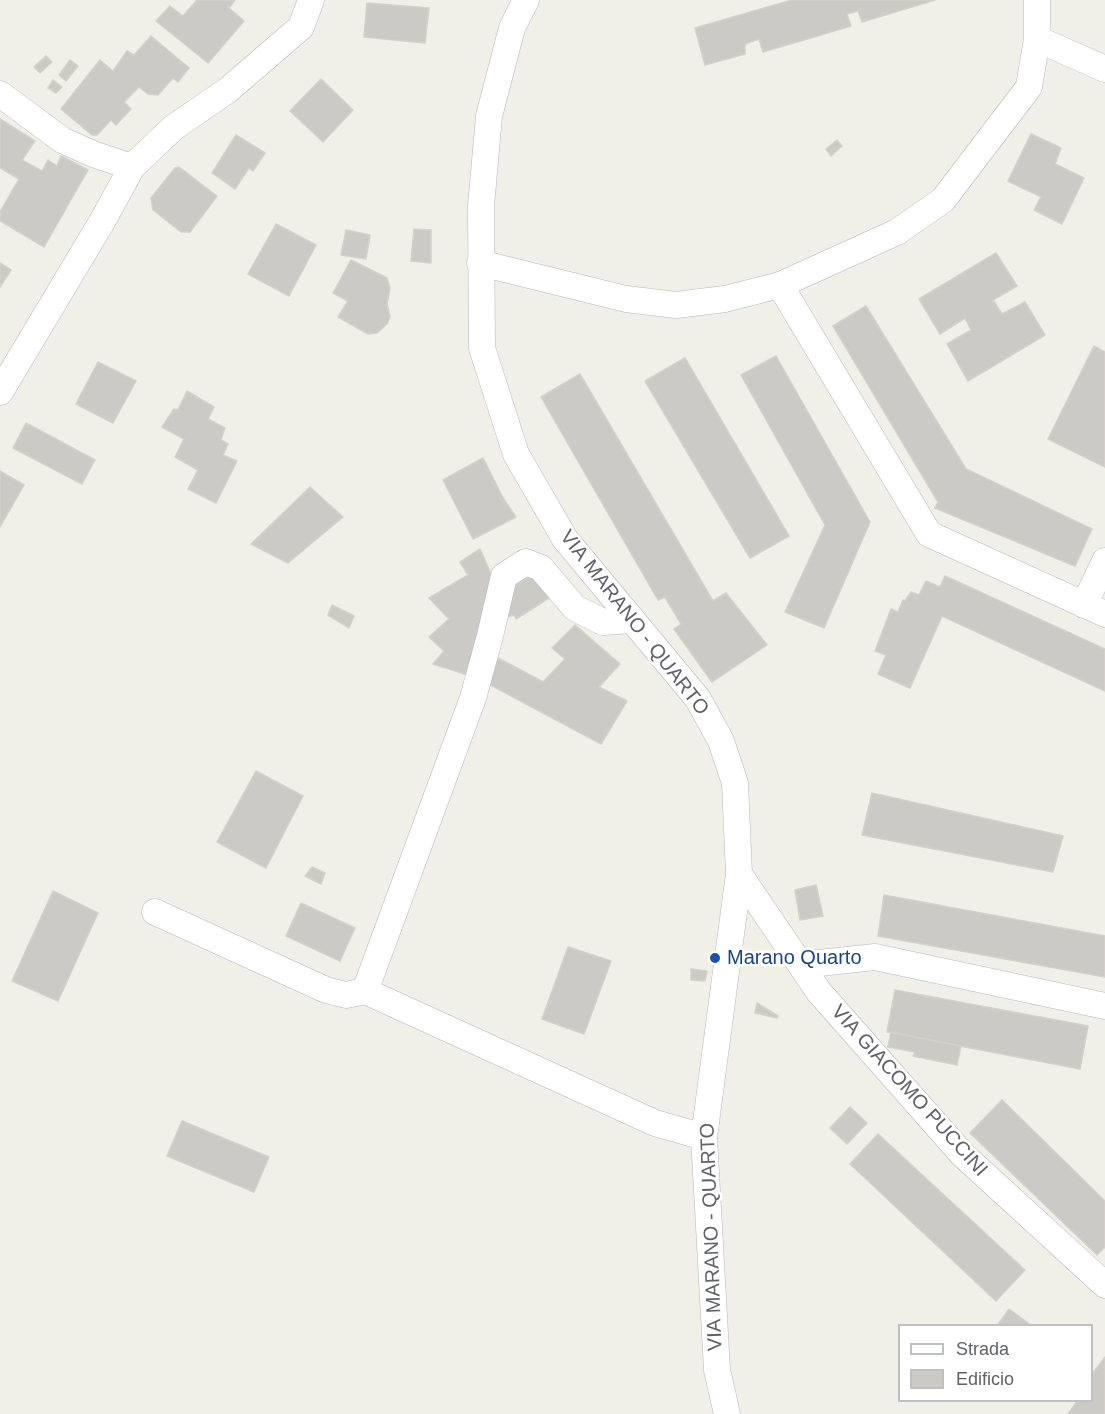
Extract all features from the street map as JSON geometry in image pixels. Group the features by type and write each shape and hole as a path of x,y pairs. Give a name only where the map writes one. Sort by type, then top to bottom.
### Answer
{"street":[{"path":"0,392 103,220 132,167 173,128 228,90 301,27 311,0"},
{"name":"VIA MARANO - QUARTO","path":"526,0 512,28 489,116 481,206 482,348 516,454 565,539 698,699 721,741 735,783 739,874 704,1137 717,1370 727,1414"},
{"path":"480,263 626,299 676,305 725,299 780,285 897,232 943,200 1029,87 1037,39 1037,0"},
{"path":"1037,39 1105,69"},
{"path":"0,94 62,140 93,154 132,167"},
{"path":"780,285 929,534 1095,609 1105,561"},
{"path":"365,991 472,698 504,576 525,562 541,568 575,608 603,622 632,620"},
{"name":"VIA GIACOMO PUCCINI","path":"739,874 819,992 962,1154 1105,1286"},
{"path":"155,912 326,990 346,994 365,991 656,1123 704,1137"},
{"path":"801,965 875,957 1105,1006"},
{"name":"VIA MARANO - QUARTO","path":"708,1414 717,1370"}],"building":[{"path":"197,0 235,0 229,8 244,21 208,63 156,21 170,6 183,16"},
{"path":"792,0 935,0 862,22 858,11 847,14 851,26 763,52 759,39 745,44 745,54 705,65 695,28"},
{"path":"367,3 429,8 425,43 364,37"},
{"path":"151,36 189,68 178,82 173,78 158,95 148,94 139,87 124,102 131,109 116,125 111,120 97,135 92,135 61,109 100,60 113,71 127,51 134,55"},
{"path":"46,56 52,62 40,73 34,67"},
{"path":"70,60 78,66 66,81 59,75"},
{"path":"321,79 353,110 323,142 290,111"},
{"path":"53,80 62,87 56,93 48,88"},
{"path":"0,119 35,141 22,160 42,171 48,160 57,166 61,156 88,170 44,247 0,221 0,212 19,179 0,168"},
{"path":"1031,134 1061,148 1055,164 1084,178 1062,224 1034,210 1041,197 1008,181"},
{"path":"236,135 265,153 253,171 249,168 235,189 212,173"},
{"path":"837,140 842,146 831,156 826,149"},
{"path":"179,167 217,196 190,232 181,232 153,210 151,198 175,168"},
{"path":"276,224 316,245 289,296 248,274"},
{"path":"414,229 431,230 431,263 411,261"},
{"path":"346,230 370,235 366,259 341,255"},
{"path":"996,253 1017,286 993,300 1002,314 1025,302 1045,335 968,381 947,344 971,330 965,318 940,334 919,299"},
{"path":"351,260 387,278 390,288 387,304 390,317 387,324 377,333 368,334 338,317 348,301 333,293"},
{"path":"0,263 11,270 0,287"},
{"path":"866,306 966,469 1092,529 1075,566 935,508 938,502 833,326"},
{"path":"1094,346 1105,352 1105,467 1048,439"},
{"path":"776,356 870,522 824,628 785,612 825,525 741,375"},
{"path":"685,358 789,536 750,558 645,381"},
{"path":"98,362 136,381 113,423 76,404"},
{"path":"580,374 713,601 726,593 767,645 712,682 674,629 681,624 665,597 658,600 541,397"},
{"path":"187,391 214,407 208,419 225,428 221,440 228,444 223,455 237,461 216,503 188,489 198,470 175,457 184,439 162,427 174,409 178,410"},
{"path":"26,423 95,460 82,484 13,448"},
{"path":"483,458 503,498 516,517 473,539 443,480"},
{"path":"0,471 24,485 0,527"},
{"path":"310,487 343,517 288,563 251,544"},
{"path":"480,549 495,583 471,676 433,664 444,651 429,637 449,619 429,598 468,575 460,562"},
{"path":"534,574 549,598 516,619 514,615 505,618 501,594"},
{"path":"945,576 1105,649 1105,691 942,616 910,688 878,674 886,655 875,651 891,609 898,612 903,600 905,601 911,592 919,595 926,581 940,587"},
{"path":"332,605 354,616 349,628 328,615"},
{"path":"575,625 620,664 599,687 627,701 601,744 485,682 498,658 543,682 565,659 552,648"},
{"path":"256,771 303,796 266,868 217,842"},
{"path":"872,793 1063,836 1053,872 862,835"},
{"path":"312,867 325,873 321,884 305,876"},
{"path":"816,885 823,916 800,920 795,890"},
{"path":"53,891 98,913 58,1001 12,981"},
{"path":"884,895 1105,936 1105,977 878,936"},
{"path":"301,903 355,928 340,961 286,936"},
{"path":"568,947 611,961 584,1034 542,1019"},
{"path":"691,969 707,971 705,981 691,980"},
{"path":"895,990 1088,1026 1080,1069 887,1032"},
{"path":"757,1003 778,1016 777,1018 755,1013"},
{"path":"891,1032 961,1046 957,1065 913,1056 915,1052 888,1047"},
{"path":"1002,1100 1105,1201 1105,1247 1097,1255 970,1133"},
{"path":"850,1107 867,1123 847,1144 830,1128"},
{"path":"182,1121 269,1157 254,1192 167,1156"},
{"path":"878,1134 1025,1270 996,1301 850,1164"},
{"path":"1009,1309 1029,1324 998,1324"},
{"path":"1105,1357 1105,1414 1068,1414 1077,1402 1093,1402 1093,1373"}],"place":[{"name":"Marano Quarto","path":"715,958"}]}
